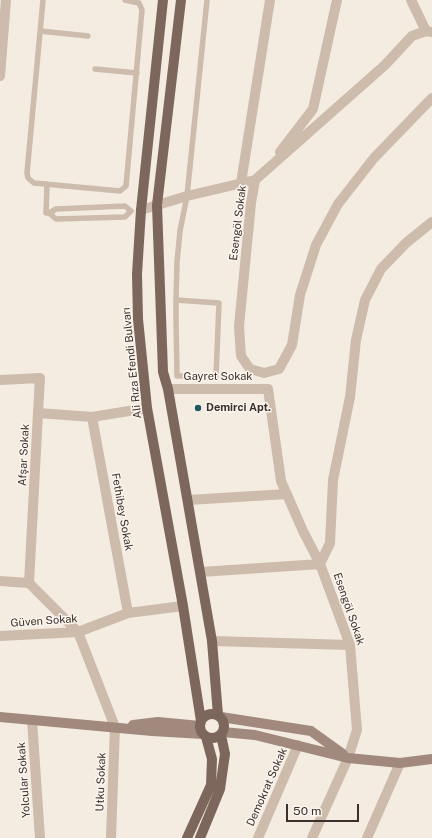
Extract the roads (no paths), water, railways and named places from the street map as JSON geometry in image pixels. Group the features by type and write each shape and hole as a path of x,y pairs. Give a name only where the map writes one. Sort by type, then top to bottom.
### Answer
{"main road":[{"name":"Ali Rıza Efendi Bulvarı","path":"163,0 141,210 137,274 138,319 147,408 183,606 202,729 212,760 210,785 187,838"},
{"path":"180,0 157,205 163,372 168,389 201,572 212,641 220,716 225,724 222,733 225,754 220,789 200,838"},
{"path":"202,729 206,715 210,714 311,731 348,758"},
{"path":"0,717 115,727 158,722 202,729 214,738 222,733 255,735 348,758 400,763 432,760"}],"street":[{"path":"0,76 6,0"},
{"path":"241,183 270,0"},
{"path":"264,173 313,110 337,0"},
{"path":"255,180 385,65 412,36 429,32 411,0"},
{"name":"Esengöl Sokak","path":"141,210 187,196 255,180 251,202 239,326 241,356 250,369 264,373 280,369 292,345 300,295 316,245 338,204 374,158 432,98"},
{"path":"201,572 320,564 330,543 334,480 350,397 356,340 365,300 382,269 406,243 432,222"},
{"path":"0,380 40,378 38,413"},
{"name":"Gayret Sokak","path":"168,389 268,390"},
{"name":"Esengöl Sokak","path":"268,390 281,481 303,531 320,564 350,645 357,730 348,758 312,838"},
{"name":"Afşar Sokak","path":"29,583 38,413 92,417 147,408"},
{"name":"Fethibey Sokak","path":"92,417 128,612"},
{"path":"188,500 287,494"},
{"path":"0,581 29,583 78,632 115,727"},
{"name":"Güven Sokak","path":"0,636 78,632 128,612 183,606"},
{"path":"212,641 350,645"},
{"name":"Yolcular Sokak","path":"32,720 40,838"},
{"name":"Utku Sokak","path":"112,838 115,727"},
{"name":"Demokrat Sokak","path":"258,838 298,745"},
{"path":"367,838 400,763"}],"lane":[{"path":"43,0 27,172 28,178 32,182 118,191 125,188 142,7 137,2 125,0"},
{"path":"176,300 219,303 216,376 177,376 176,300 177,262 180,231 187,196 207,0"},
{"path":"40,31 88,36"},
{"path":"96,69 137,73"},
{"path":"47,184 48,214"},
{"path":"125,206 131,211 125,217 56,219 48,214 56,209 125,206"}],"place":[{"name":"Demirci Apt.","path":"198,408"}]}
